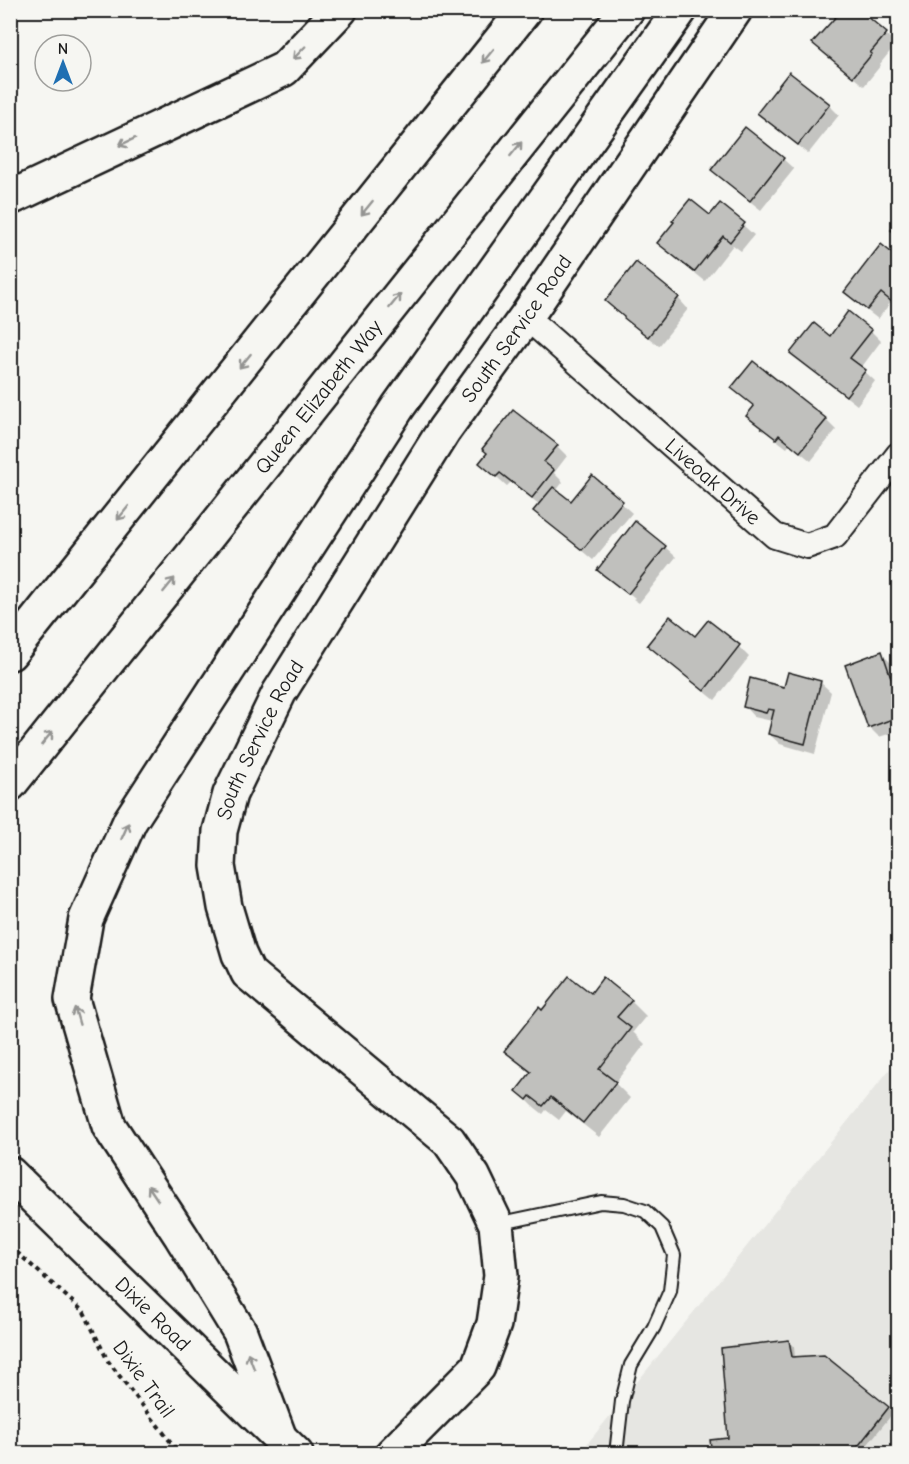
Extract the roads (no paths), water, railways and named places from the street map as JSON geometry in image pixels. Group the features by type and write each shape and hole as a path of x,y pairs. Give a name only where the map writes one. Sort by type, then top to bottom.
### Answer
{"main road":[{"path":"10,198 284,69 339,10"},
{"path":"10,653 525,10"},
{"name":"Queen Elizabeth Way","path":"10,784 627,10"},
{"path":"288,1445 240,1332 109,1126 72,999 86,919 130,821 398,407 680,10"},
{"name":"South Service Road","path":"392,1454 478,1367 495,1324 501,1276 496,1224 473,1176 449,1141 248,973 239,954 225,907 218,866 220,831 230,794 279,693 444,429 526,317 735,10"},
{"name":"Dixie Road","path":"10,1174 288,1445"}],"street":[{"name":"Liveoak Drive","path":"526,317 775,536 807,546 836,536 898,455"}],"lane":[{"path":"496,1224 601,1202 624,1204 645,1211 663,1227 674,1255 670,1291 654,1327 631,1365 622,1401 616,1454"}]}
